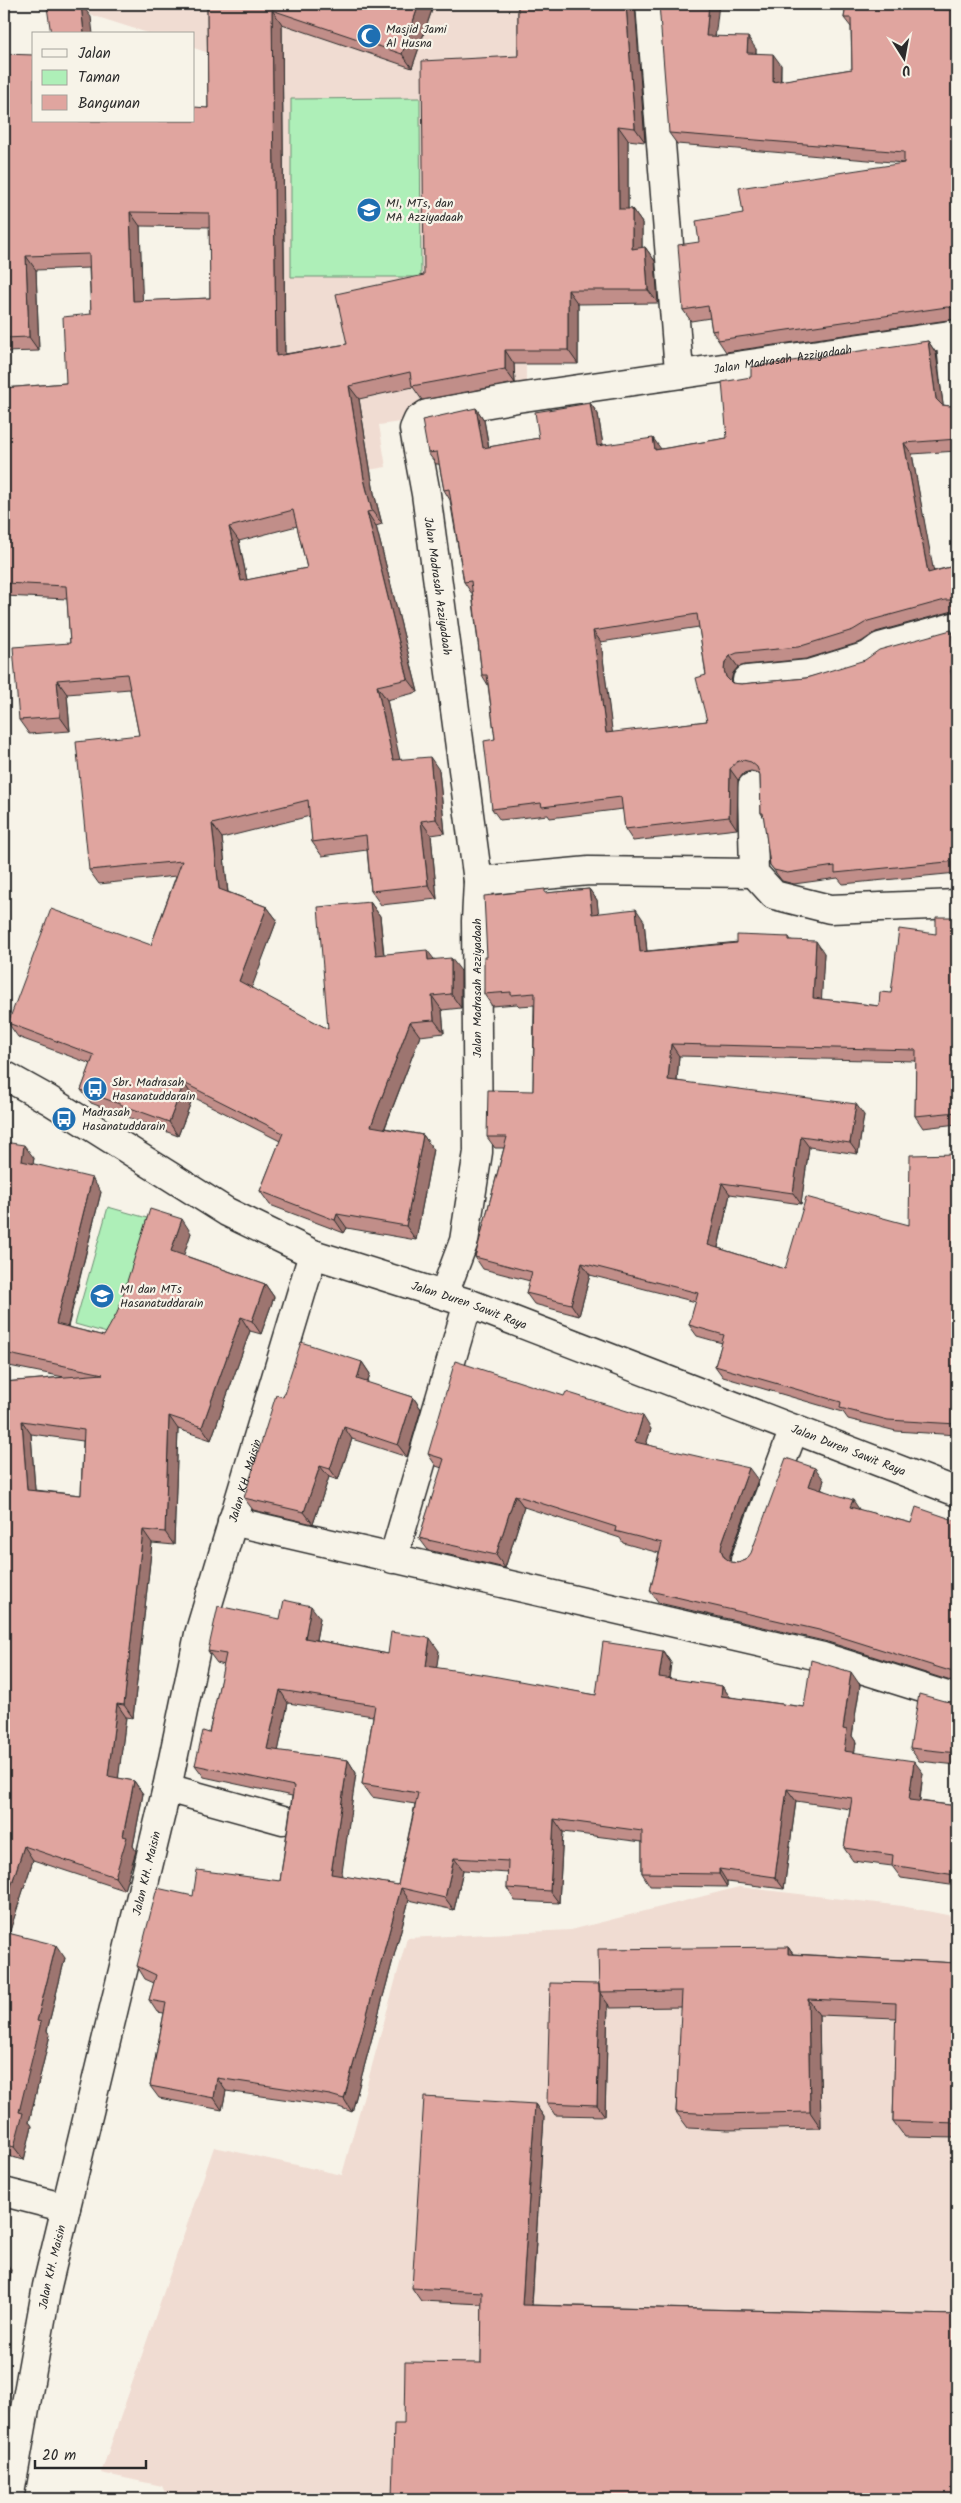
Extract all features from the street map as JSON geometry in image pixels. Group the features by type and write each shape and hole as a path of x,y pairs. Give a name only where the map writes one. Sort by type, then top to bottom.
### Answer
{"street":[{"path":"650,4 678,359 682,374"},
{"path":"953,335 957,402"},
{"name":"Jalan Madrasah Azziyadaah","path":"393,1559 456,1299 478,1152 478,882 427,504 414,429 418,420 427,414 682,374 953,335"},
{"path":"747,680 809,674 868,656 880,647 957,626"},
{"path":"752,787 754,873 774,895 830,910 957,904"},
{"path":"478,882 589,871 754,873"},
{"name":"Jalan Duren Sawit Raya","path":"4,1075 49,1100 227,1212 313,1254 456,1299 682,1384 957,1492"},
{"name":"Jalan KH. Maisin","path":"8,2499 47,2286 167,1788 199,1634 313,1254"},
{"path":"745,1560 794,1429"},
{"path":"232,1521 823,1657 957,1699"},
{"path":"167,1788 282,1820"},
{"path":"4,2192 66,2208"}],"shaded area":[{"name":"MI, MTs, dan MA Azziyadaah","path":"57,4 525,4 526,404 379,425 386,467 200,499 213,368 209,53 195,48 195,32 145,32"},
{"path":"739,1887 902,1906 957,1917 957,2499 168,2499 162,2486 101,2473 214,2147 342,2175 407,1938 571,1930"}],"green space":[{"path":"420,98 421,277 291,277 291,99"},
{"path":"108,1207 147,1218 114,1335 75,1324"}],"building":[{"path":"81,4 84,32 51,32 47,7"},
{"path":"207,4 419,4 402,54 272,10 276,356 347,344 336,294 424,275 422,61 518,56 518,4 626,4 635,128 618,126 619,209 632,209 632,249 645,247 648,290 568,290 568,350 505,350 505,369 412,386 410,372 349,386 364,479 372,511 367,512 408,679 377,686 393,760 430,757 436,819 421,821 428,885 371,891 366,835 312,842 308,800 212,824 219,889 267,907 239,981 328,1029 318,907 370,902 376,955 427,950 428,960 451,958 451,994 432,996 434,1020 410,1022 371,1126 423,1135 406,1226 337,1214 335,1220 260,1191 283,1133 184,1083 169,1122 81,1090 94,1055 8,1023 51,909 151,945 182,861 89,870 76,742 139,735 127,674 57,680 60,717 19,720 13,647 70,643 66,586 4,583 4,388 66,383 63,317 91,314 89,254 26,256 29,337 4,338 4,54 32,55 32,122 195,122 195,107 208,108","holes":["130,212 209,213 210,298 133,301","293,510 307,568 241,581 229,527"]},
{"path":"659,4 709,4 706,36 748,37 747,53 773,54 773,82 852,69 851,18 844,18 846,4 897,4 897,9 957,10 957,310 947,307 718,340 717,330 712,331 708,306 683,310 678,245 699,242 696,221 743,213 739,188 904,163 904,152 669,133"},
{"path":"928,341 936,399 942,405 950,406 957,404 957,439 904,443 928,573 950,567 957,592 957,602 945,600 868,621 853,630 798,647 737,653 730,656 725,662 724,670 726,677 732,683 741,684 806,678 865,660 879,650 951,630 957,656 957,668 951,670 957,734 957,861 835,873 835,866 787,873 774,870 770,865 763,813 761,813 760,775 757,767 751,762 743,760 736,762 730,769 729,817 625,829 621,797 542,807 541,803 492,809 484,741 495,739 487,675 482,675 471,581 464,582 449,489 444,490 437,452 428,453 422,420 476,408 483,448 539,438 535,412 590,403 597,446 653,438 655,450 727,438 722,382 751,377 751,367","holes":["697,614 706,675 696,678 707,721 606,733 593,631"]},
{"path":"545,889 545,893 589,889 592,914 636,909 640,952 737,943 737,935 789,937 789,940 816,941 813,998 879,1006 880,992 891,993 899,929 936,934 936,917 957,917 957,1112 915,1116 916,1050 671,1044 668,1080 856,1104 850,1143 801,1136 793,1193 722,1183 708,1245 785,1269 806,1197 909,1225 910,1155 957,1154 957,1424 888,1420 840,1408 841,1402 715,1366 724,1335 689,1325 698,1293 582,1263 571,1304 526,1293 532,1272 475,1257 507,1137 487,1137 488,1090 533,1091 535,993 511,995 511,992 484,994 484,957 487,957 484,896"},
{"path":"4,1142 24,1145 22,1161 92,1178 56,1324 104,1336 117,1313 150,1209 182,1219 171,1251 265,1284 252,1321 241,1317 202,1427 169,1416 165,1532 143,1530 124,1705 117,1704 108,1776 134,1781 123,1836 127,1837 115,1877 24,1846 4,1908 4,1382 103,1374 4,1353","holes":["22,1421 84,1430 81,1495 27,1490"]},
{"path":"301,1342 362,1362 357,1379 413,1397 398,1445 344,1427 330,1469 320,1466 304,1512 244,1498 276,1395 283,1397"},
{"path":"455,1361 564,1396 566,1392 643,1416 635,1442 749,1468 722,1543 721,1550 724,1557 731,1562 738,1563 746,1560 751,1553 786,1458 815,1468 809,1486 853,1500 850,1507 911,1523 916,1507 957,1521 957,1674 819,1630 650,1591 662,1543 615,1531 616,1527 515,1495 496,1555 419,1538 444,1459 428,1454"},
{"path":"284,1600 311,1606 305,1638 388,1654 391,1632 430,1638 426,1666 596,1695 603,1642 663,1651 659,1677 722,1686 721,1696 804,1707 811,1660 851,1672 843,1729 847,1730 844,1751 914,1761 909,1800 957,1806 957,1861 955,1875 892,1865 893,1855 844,1848 852,1798 787,1789 775,1877 719,1869 719,1874 642,1873 642,1831 554,1819 550,1891 507,1888 508,1861 454,1858 445,1898 401,1888 344,2099 330,2095 217,2078 214,2098 150,2086 166,2003 149,2000 156,1975 137,1966 157,1888 193,1896 197,1870 280,1881 294,1786 195,1765 203,1731 209,1733 226,1654 208,1651 218,1606 280,1619","holes":["280,1690 375,1705 362,1784 418,1793 398,1885 331,1874 348,1760 267,1749"]},
{"path":"919,1694 944,1701 952,1702 957,1699 957,1753 910,1748"},
{"path":"4,1932 56,1945 37,2021 41,2022 19,2112 23,2113 14,2147 4,2144"},
{"path":"788,1947 788,1954 957,1963 957,2123 893,2121 896,2003 808,1999 810,2112 717,2114 676,2112 682,1991 599,1992 598,1949"},
{"path":"550,1983 599,1984 597,2105 547,2103"},
{"path":"424,2097 535,2104 522,2305 957,2315 957,2499 392,2499 394,2424 404,2424 405,2362 481,2363 482,2292 412,2288"}],"place":[{"name":"Masjid Jami Al Husna","path":"369,36"},
{"name":"MI, MTs, dan MA Azziyadaah","path":"369,210"},
{"name":"Sbr. Madrasah Hasanatuddarain","path":"95,1089"},
{"name":"Madrasah Hasanatuddarain","path":"64,1119"},
{"name":"MI dan MTs Hasanatuddarain","path":"102,1296"}]}
